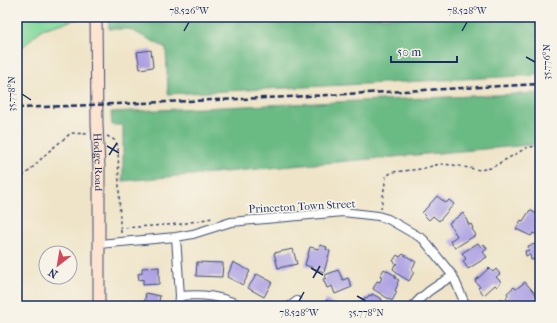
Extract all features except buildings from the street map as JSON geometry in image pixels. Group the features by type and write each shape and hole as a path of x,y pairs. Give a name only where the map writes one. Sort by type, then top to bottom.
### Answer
{"main road":[{"name":"Hodge Road","path":"96,17 96,124 99,168 99,306"}],"street":[{"name":"Princeton Town Street","path":"99,244 176,238 231,222 343,212 365,214 388,218 423,239 453,276 466,306"},
{"path":"176,238 180,296 179,306"},
{"path":"413,306 421,297 435,286 453,276"},
{"path":"180,296 202,294 229,300 242,306"}],"path":[{"path":"17,179 26,174 70,133 93,134"},
{"path":"103,135 109,136 116,141 118,147 120,226 122,228 120,233"},
{"path":"381,209 386,176 393,172 422,169 440,164 480,170 492,168 526,148 540,145"},
{"path":"122,228 181,224 215,218"}],"green space":[{"path":"17,17 78,17 78,19 42,29 17,52"},
{"path":"108,17 540,17 540,75 168,94 166,48 129,29 109,29"},
{"path":"540,93 540,144 123,181 123,125 112,125 111,112"}],"railway":[{"path":"17,108 289,97 540,84"}]}
